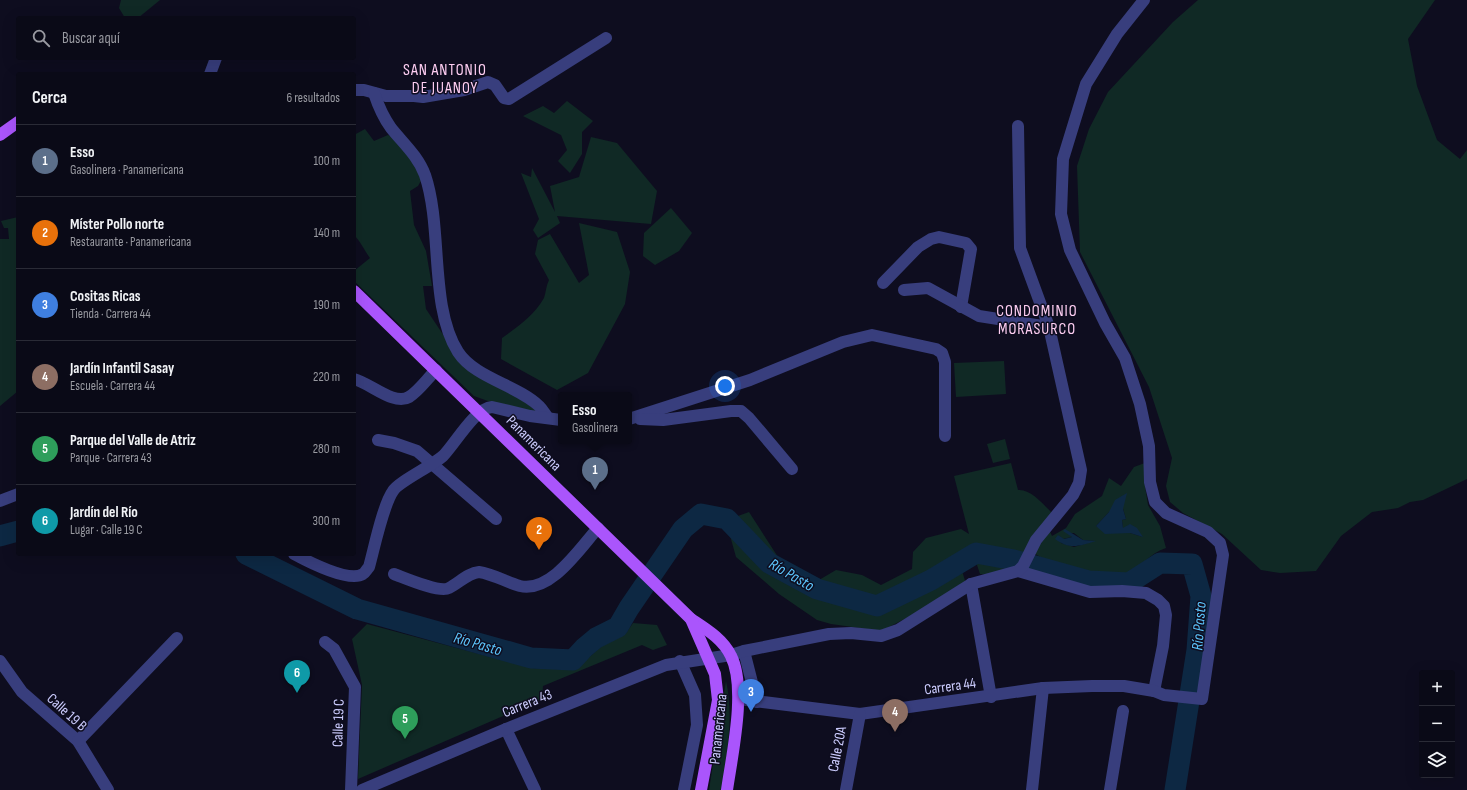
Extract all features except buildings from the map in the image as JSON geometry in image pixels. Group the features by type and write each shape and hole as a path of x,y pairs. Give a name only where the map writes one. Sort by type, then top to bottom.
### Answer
{"main road":[{"path":"0,135 16,123"},
{"name":"Panamericana","path":"356,293 691,619 715,636 731,656 735,667 739,699 727,790"},
{"name":"Panamericana","path":"691,619 716,674 718,700 701,790"}],"street":[{"name":"Carrera 44","path":"739,699 860,714 991,697 1043,688 1124,686 1202,700 1223,555 1220,543 1208,532 1166,513 1155,502 1150,482 1149,446 1140,404 1125,358 1105,323 1070,250 1061,214 1062,159 1086,84 1117,34 1144,0"},
{"path":"356,90 364,90 386,96 423,97 464,90 488,82 495,85 504,98 508,99 606,38"},
{"path":"211,72 215,60"},
{"path":"374,93 379,107 391,127 410,149 422,167 425,176 434,223 445,321 451,339 460,354 477,369 539,406 548,418"},
{"path":"1018,126 1020,248 1049,327 1081,470 1079,483 1073,495 1036,540 1020,569 1090,592 1122,591 1146,593 1158,600 1164,606 1166,615 1159,693"},
{"path":"883,282 918,247 930,239 939,237 966,243 971,249 960,308"},
{"path":"904,290 928,288 960,308 979,316 1049,327"},
{"path":"632,419 750,380 843,342 872,335 936,349 942,353 945,362 945,436"},
{"path":"356,380 394,399 403,399 409,397 436,370"},
{"path":"298,556 325,569 355,576 362,574 369,567 387,505 393,490 444,455 480,412 488,407 492,407 558,420"},
{"path":"632,419 663,420 741,411 749,418 792,469"},
{"path":"378,440 413,448 496,519"},
{"path":"0,501 16,495"},
{"path":"394,574 441,589 446,589 473,573 479,572 521,586 541,584 552,578 598,528"},
{"name":"Carrera 43","path":"362,790 506,729 666,665 731,656 744,651 829,634 851,633 881,636 898,630 971,584 1020,569"},
{"path":"971,584 991,697"},
{"path":"78,741 177,638"},
{"name":"Calle 19 C","path":"325,642 334,650 355,687 351,790"},
{"path":"744,651 757,702"},
{"name":"Calle 19 B","path":"0,660 22,692 78,741 108,790"},
{"path":"680,662 695,696 697,725 684,790"},
{"path":"1032,790 1043,688"},
{"path":"1110,790 1123,711"},
{"name":"Calle 20A","path":"846,790 860,714"},
{"path":"506,729 535,790"}],"green space":[{"path":"121,0 160,0 140,16 124,16 119,8"},
{"path":"1198,0 1435,0 1408,39 1417,86 1437,140 1460,159 1467,150 1467,479 1423,500 1410,502 1398,508 1372,512 1341,536 1316,571 1280,573 1261,570 1222,534 1183,513 1170,502 1166,486 1172,458 1149,387 1080,252 1077,166 1089,129 1108,92 1173,22"},
{"path":"567,101 593,121 582,132 582,154 570,173 558,161 567,150 561,135 523,116 543,106 554,113"},
{"path":"365,129 374,141 388,135 394,138 405,148 422,179 418,186 410,191 414,225 426,251 432,286 423,286 426,309 452,348 538,412 518,412 474,396 356,283 356,269 370,258 356,237 356,134"},
{"path":"591,137 617,143 657,191 651,224 557,216 560,223 538,238 533,230 539,219 521,173 531,177 532,168 555,212 550,186 579,177"},
{"path":"671,208 692,233 679,251 655,265 643,256 644,233"},
{"path":"16,217 16,393 0,406 0,239 9,239 8,228 4,228 1,221"},
{"path":"579,223 617,232 630,272 625,304 588,373 557,390 501,359 502,338 530,316 544,298 549,280 535,254 538,240 550,234 579,283 589,275"},
{"path":"1004,361 1006,394 956,397 954,363"},
{"path":"1005,439 1010,459 993,463 987,444"},
{"path":"1153,460 1145,486 1148,505 1160,526 1166,548 1155,553 1130,572 1118,577 1088,574 1066,569 1050,563 1029,550 1020,569 995,575 980,574 975,559 960,564 966,584 938,602 881,631 831,624 817,620 779,594 736,557 729,532 738,516 749,512 778,557 794,569 819,580 836,570 862,575 881,585 912,569 913,552 926,538 961,529 969,534 954,476 1011,463 1018,490 1023,490 1032,494 1052,513 1046,523 1052,536 1066,528 1075,514 1102,496 1109,478 1121,486 1134,467","holes":["1123,509 1126,519 1122,520 1123,529 1143,537 1130,533 1112,533 1096,526 1109,512","1068,533 1074,533 1083,540 1094,541 1074,547 1061,543 1058,535 1063,539 1072,537"]},
{"path":"633,623 657,625 667,645 653,650 642,645 543,686 542,699 358,779 362,685 352,639 367,624 532,668 576,669 604,644 626,633"},
{"path":"726,681 730,722 722,790 709,790"}],"water":[{"path":"1127,493 1123,509 1126,519 1122,520 1123,528 1130,524 1137,528 1143,537 1130,533 1105,534 1096,526 1109,512 1115,500"},
{"path":"1065,529 1083,540 1096,541 1075,546 1065,545 1055,539 1058,535 1064,539 1072,537 1063,531"}],"waterway":[{"name":"Río Pasto","path":"250,556 357,609 531,658 573,660 596,638 618,627 629,608 683,529 701,514 727,519 769,563 817,589 877,606 931,580 976,553 1014,560 1089,581 1129,583 1160,563 1192,564 1201,596 1197,650 1175,790"},
{"name":"Río Pasto","path":"0,536 16,532"}],"place":[{"name":"Esso","path":"595,490"},
{"name":"Míster Pollo norte","path":"539,550"},
{"name":"Jardín del Río","path":"297,693"},
{"name":"Cositas Ricas","path":"751,712"},
{"name":"Jardín Infantil Sasay","path":"895,732"},
{"name":"Parque del Valle de Atriz","path":"405,739"}],"district":[{"name":"SAN ANTONIO DE JUANOY","path":"445,78"},
{"name":"CONDOMINIO MORASURCO","path":"1037,319"}]}
